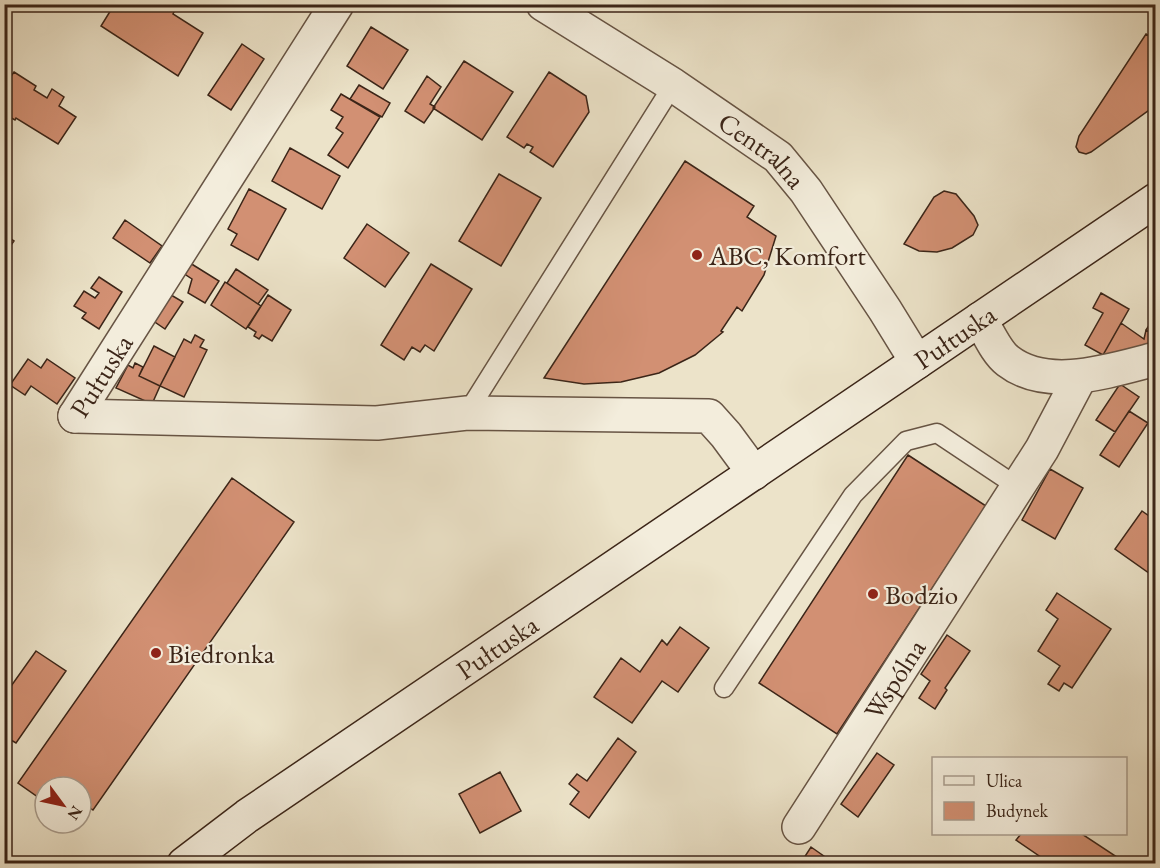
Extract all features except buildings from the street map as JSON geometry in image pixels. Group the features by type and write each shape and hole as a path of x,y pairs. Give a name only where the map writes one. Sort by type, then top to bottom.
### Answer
{"street":[{"name":"Pułtuska","path":"337,4 75,416 376,423 467,413 709,416 754,473"},
{"name":"Centralna","path":"543,4 673,85 778,158 806,190 917,362"},
{"name":"Pułtuska","path":"184,864 247,816 1155,200"},
{"path":"980,319 1007,361 1031,374 1080,377 1155,359"},
{"name":"Wspólna","path":"799,827 1042,449 1080,377"}],"lane":[{"path":"467,413 673,85"},
{"path":"724,688 853,495 906,441 937,433 1018,487"}],"place":[{"name":"ABC, Komfort","path":"697,255"},
{"name":"Bodzio","path":"873,594"},
{"name":"Biedronka","path":"156,653"}]}
